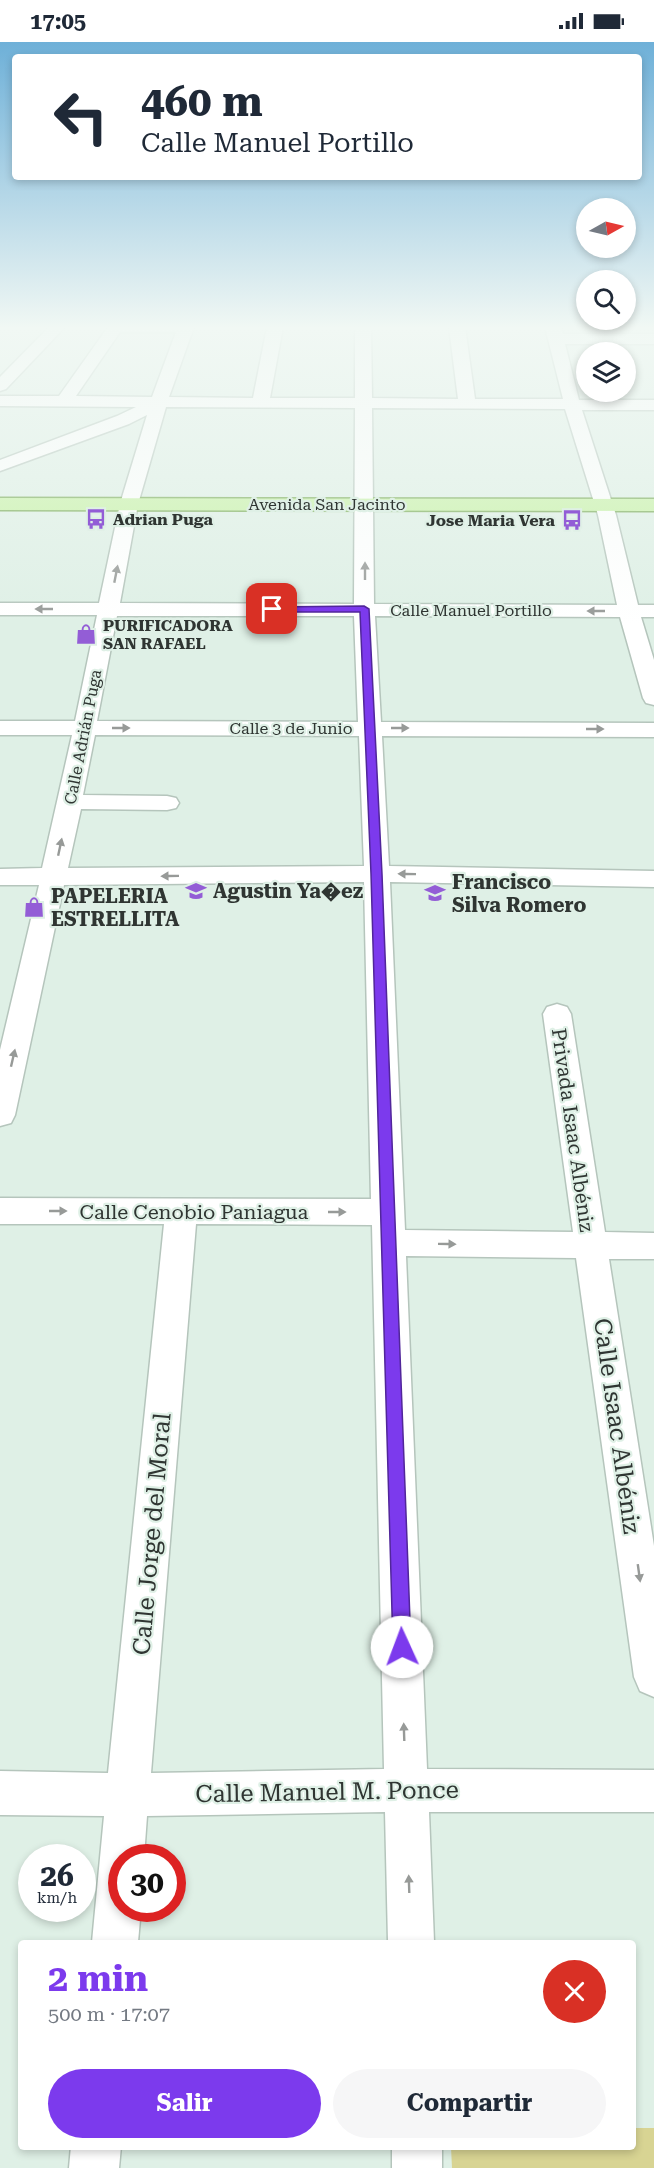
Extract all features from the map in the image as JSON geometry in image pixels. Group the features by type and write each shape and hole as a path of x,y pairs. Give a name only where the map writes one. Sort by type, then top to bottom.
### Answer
{"main road":[{"name":"Avenida San Jacinto","path":"0,504 128,509 606,510 654,515"},
{"name":"Avenida San Jacinto","path":"606,510 654,505"},
{"name":"Avenida San Jacinto","path":"0,514 128,509"}],"street":[{"path":"0,466 106,426"},
{"name":"Calle Adrián Puga","path":"0,1115 70,802 128,509 152,426"},
{"path":"363,426 364,609 377,874 411,1940"},
{"path":"579,426 606,510 629,611 654,698"},
{"name":"Calle Manuel Portillo","path":"0,609 654,611"},
{"name":"Calle 3 de Junio","path":"0,728 654,730"},
{"path":"70,802 167,803"},
{"path":"0,877 377,874 654,879"},
{"name":"Privada Isaac Albéniz","path":"557,1014 590,1246"},
{"name":"Calle Cenobio Paniagua","path":"0,1211 181,1212 590,1246 654,1246"},
{"name":"Calle Jorge del Moral","path":"123,1844 181,1212"},
{"name":"Calle Isaac Albéniz","path":"590,1246 654,1677"},
{"name":"Calle Manuel M. Ponce","path":"0,1793 128,1795 406,1790 654,1791"},
{"path":"115,1940 117,1922"},
{"path":"94,2168 96,2150"},
{"path":"417,2150 417,2168"}],"shaded area":[{"path":"636,2128 654,2128 654,2168 452,2168 451,2150 636,2150"}],"place":[{"name":"Adrian Puga","path":"96,519"},
{"name":"Jose Maria Vera","path":"572,520"},
{"name":"PURIFICADORA SAN RAFAEL","path":"86,634"},
{"name":"Agustin Ya�ez","path":"196,891"},
{"name":"Francisco Silva Romero","path":"435,893"},
{"name":"PAPELERIA ESTRELLITA","path":"34,907"}],"route":[{"path":"272,609 364,609 377,874 402,1647"}]}
